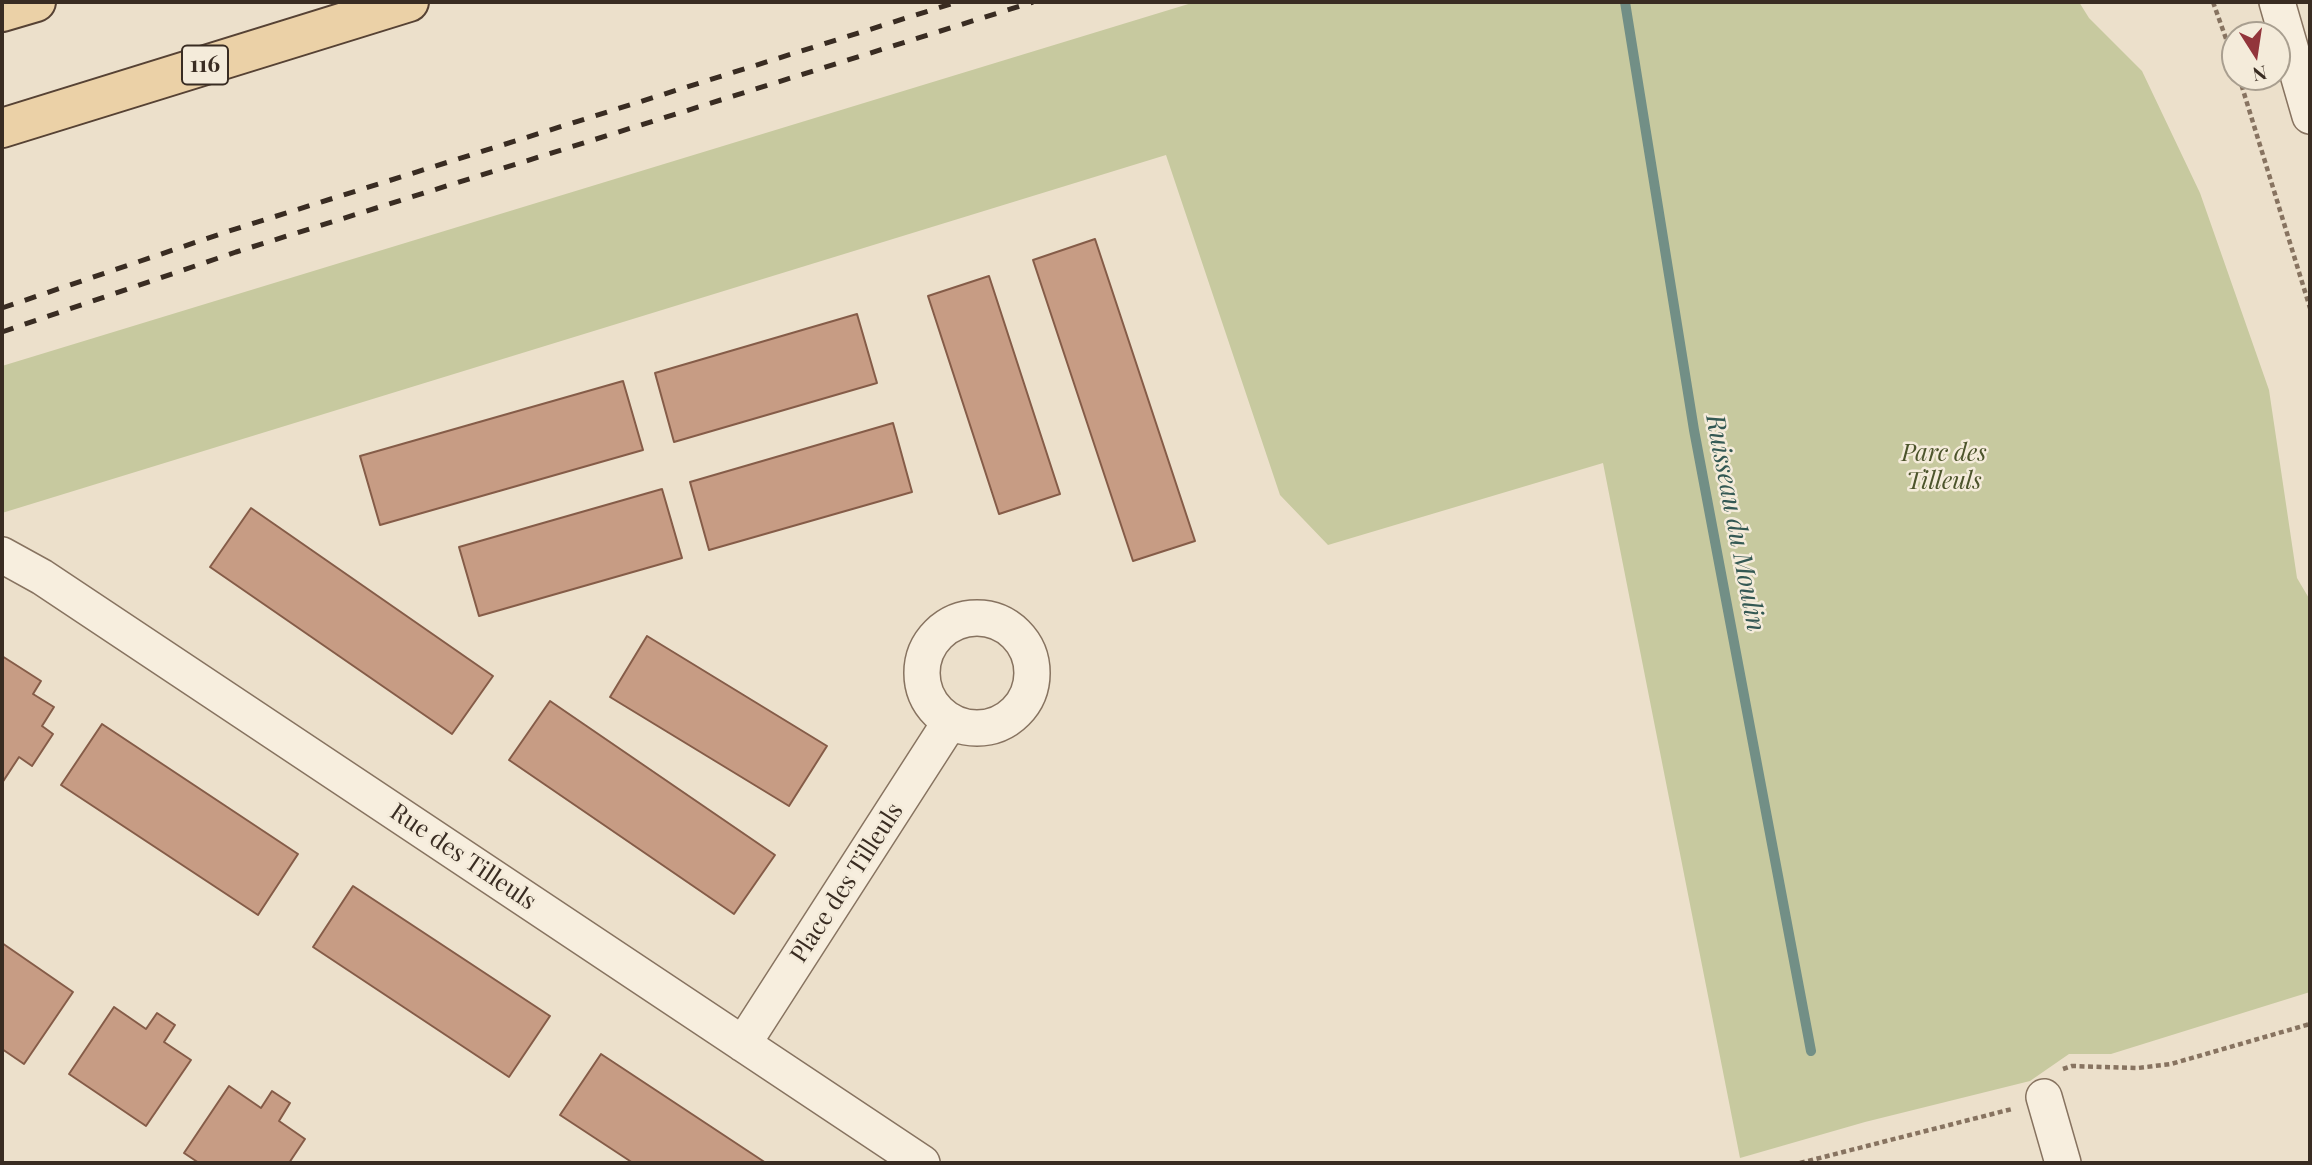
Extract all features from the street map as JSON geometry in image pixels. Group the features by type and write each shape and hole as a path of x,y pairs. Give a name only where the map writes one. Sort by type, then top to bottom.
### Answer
{"main road":[{"path":"2,12 36,2"},
{"name":"116","path":"2,128 408,2"}],"street":[{"path":"2277,2 2310,116"},
{"name":"Rue des Tilleuls","path":"2,555 42,577 922,1163"},
{"name":"Place des Tilleuls","path":"743,1044 950,722"},
{"path":"2044,1097 2063,1163"}],"path":[{"path":"2213,2 2221,25"},
{"path":"2243,91 2310,309"}],"green space":[{"name":"Parc des Tilleuls","path":"1195,2 2079,2 2089,18 2142,71 2200,193 2269,390 2297,578 2310,600 2310,992 2111,1054 2069,1054 2030,1081 1865,1122 1740,1158 1603,463 1328,545 1280,495 1166,155 2,513 2,366"}],"building":[{"path":"1095,239 1195,541 1133,561 1033,260"},
{"path":"989,276 1060,494 999,514 928,296"},
{"path":"857,314 877,383 674,442 655,373"},
{"path":"623,381 643,450 380,525 360,456"},
{"path":"893,423 912,492 709,550 690,482"},
{"path":"662,489 682,558 479,616 459,547"},
{"path":"251,508 493,676 452,734 210,567"},
{"path":"647,636 827,746 789,806 610,697"},
{"path":"2,656 41,681 33,694 54,707 42,726 53,734 32,766 19,757 2,783"},
{"path":"550,701 775,855 734,914 509,760"},
{"path":"102,724 298,854 258,915 61,785"},
{"path":"353,886 550,1016 509,1077 313,947"},
{"path":"2,943 73,992 24,1064 2,1049"},
{"path":"114,1007 146,1029 157,1013 175,1025 164,1042 191,1060 146,1126 69,1074"},
{"path":"601,1054 766,1163 633,1163 560,1115"},
{"path":"229,1086 261,1108 272,1091 290,1103 279,1121 305,1139 289,1163 199,1163 184,1153"}],"waterway":[{"name":"Ruisseau du Moulin","path":"1625,2 1694,430 1811,1051"}],"railway":[{"path":"2,308 229,231 957,2"},
{"path":"2,332 236,252 1033,2"}]}
